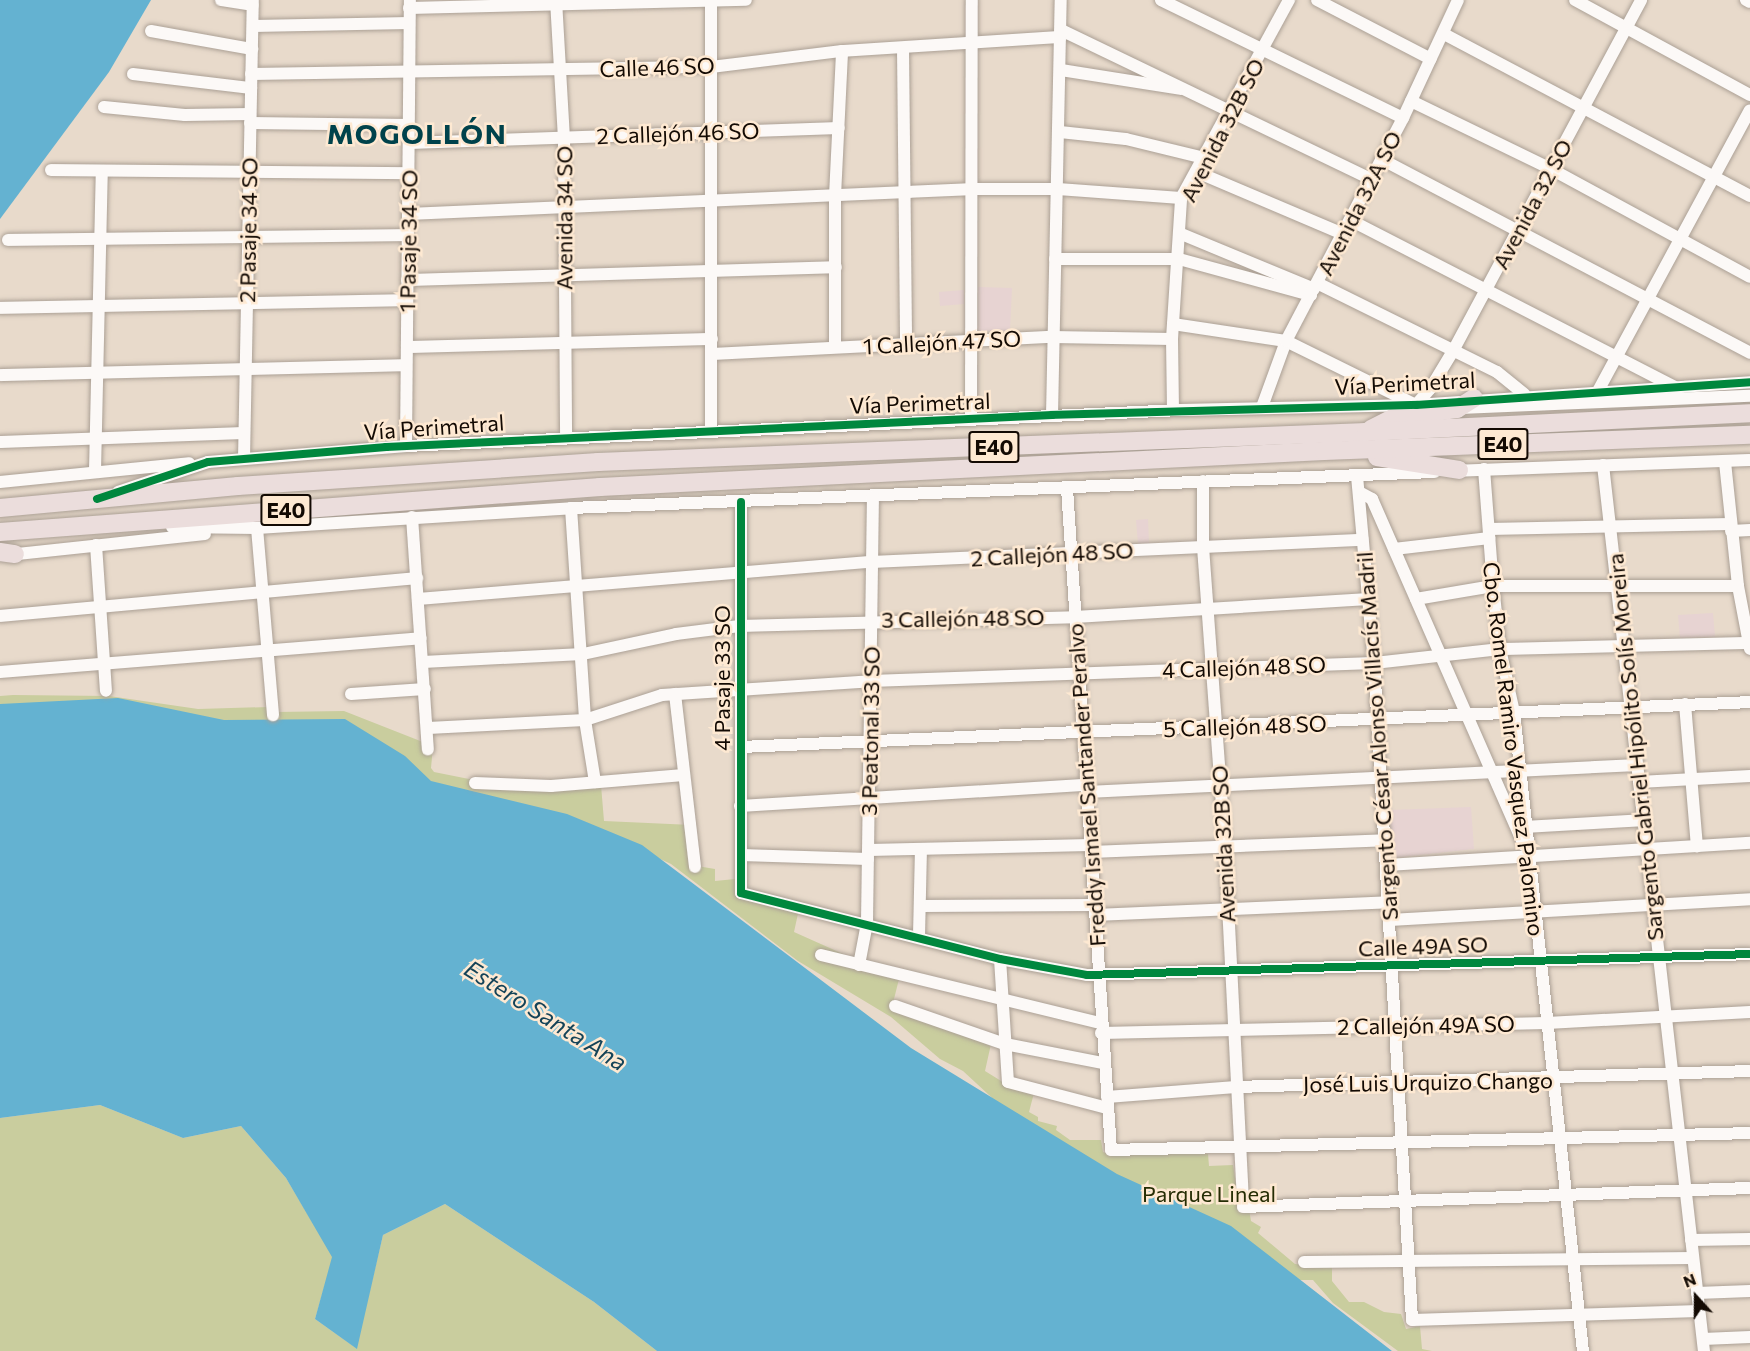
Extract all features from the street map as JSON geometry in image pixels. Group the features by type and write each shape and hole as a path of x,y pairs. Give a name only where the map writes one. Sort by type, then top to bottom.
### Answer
{"highway":[{"path":"1366,432 1393,418 1457,409 1474,398"},
{"name":"Vía Perimetral","path":"0,508 598,462 1366,432 1750,412"},
{"name":"E40","path":"0,532 600,487 1324,451 1750,435"},
{"path":"1324,451 1459,470"},
{"path":"598,462 600,487"}],"street":[{"path":"221,0 253,3"},
{"path":"409,4 746,0"},
{"path":"971,419 970,340 974,189 972,0"},
{"path":"1052,415 1052,337 1060,132 1061,0"},
{"path":"1161,0 1403,118"},
{"name":"Avenida 32B SO","path":"1173,410 1172,339 1179,259 1181,198 1233,109 1289,0"},
{"path":"1317,0 1431,59"},
{"name":"Avenida 32A SO","path":"1262,407 1286,341 1403,118 1458,0"},
{"path":"1575,0 1750,95"},
{"name":"Avenida 32 SO","path":"1416,405 1453,351 1641,0"},
{"name":"Avenida 34 SO","path":"556,1 564,137 566,436"},
{"path":"711,1 711,430"},
{"name":"2 Pasaje 34 SO","path":"243,459 253,3"},
{"name":"1 Pasaje 34 SO","path":"406,446 409,4"},
{"path":"253,26 409,23"},
{"path":"151,31 252,48"},
{"path":"1061,33 1233,109 1371,179"},
{"name":"Calle 46 SO","path":"252,74 711,67 842,51 903,49 974,40 1061,33"},
{"path":"1444,34 1750,196"},
{"path":"903,49 906,343"},
{"path":"835,347 835,196 842,51"},
{"path":"1061,70 1192,90"},
{"path":"133,74 251,87"},
{"path":"1411,101 1551,169 1750,277"},
{"path":"104,106 185,115 409,125"},
{"path":"1598,391 1750,110"},
{"name":"2 Callejón 46 SO","path":"409,143 839,128"},
{"path":"1060,132 1126,139 1204,158"},
{"path":"1381,159 1750,353"},
{"path":"51,170 102,173 249,169 408,173"},
{"path":"1197,172 1343,234"},
{"path":"95,471 102,173"},
{"path":"408,214 564,204 835,196 974,189 1058,189 1181,198"},
{"path":"1350,220 1676,387"},
{"path":"1179,233 1314,289 1453,351 1497,372 1524,394"},
{"path":"8,240 408,235"},
{"path":"1055,259 1179,259 1314,289"},
{"path":"407,280 565,273 836,267"},
{"path":"0,308 407,300"},
{"path":"1173,324 1286,341 1416,405"},
{"name":"1 Callejón 47 SO","path":"712,354 1052,337 1172,339"},
{"path":"406,347 712,339"},
{"path":"0,375 406,366"},
{"name":"Vía Perimetral","path":"97,499 208,462 406,446 566,436 1173,410 1416,405 1524,394 1750,382"},
{"path":"1457,409 1750,396"},
{"path":"0,441 244,433"},
{"name":"E40","path":"99,524 257,528 571,507 1750,460"},
{"path":"0,482 95,471 208,462"},
{"path":"1725,462 1730,527 1738,586 1745,600 1750,650"},
{"name":"Sargento Gabriel Hipólito Solís Moreira","path":"1604,465 1703,1345"},
{"name":"Cbo. Romel Ramiro Vasquez Palomino","path":"1484,469 1493,586 1500,648 1514,712 1583,1351"},
{"name":"Sargento César Alonso Villacís Madril","path":"1358,476 1378,721 1412,1320 1580,1314"},
{"name":"Avenida 32B SO","path":"1203,482 1203,547 1210,609 1225,846 1243,1207 1406,1202"},
{"name":"Freddy Ismael Santander Peralvo","path":"1067,488 1109,1147 1115,1153 1239,1150"},
{"path":"1359,492 1372,499 1440,657 1469,714 1529,857"},
{"name":"3 Peatonal 33 SO","path":"859,965 867,923 873,496"},
{"name":"4 Pasaje 33 SO","path":"741,502 738,626 741,893 867,923"},
{"path":"571,507 583,654 585,720 595,782"},
{"path":"412,517 428,749"},
{"path":"1394,549 1489,534 1611,527 1730,527 1750,530"},
{"path":"5,554 257,528 273,715"},
{"name":"2 Callejón 48 SO","path":"418,599 872,562 1363,540"},
{"path":"96,545 106,691"},
{"path":"0,616 262,590 417,578"},
{"path":"1416,599 1493,586 1738,586"},
{"name":"3 Callejón 48 SO","path":"423,662 583,654 676,634 738,626 871,620 1075,617 1368,599"},
{"path":"0,672 267,648 421,638"},
{"name":"4 Callejón 48 SO","path":"428,729 585,720 675,694 871,681 1374,663 1440,657 1500,648 1749,643"},
{"path":"351,694 425,689"},
{"path":"675,694 695,867"},
{"name":"5 Callejón 48 SO","path":"741,747 1378,721 1469,714 1750,702"},
{"path":"1685,704 1697,846"},
{"path":"740,806 869,796 1381,781 1637,765"},
{"path":"475,783 551,786 684,775"},
{"path":"1639,782 1750,776"},
{"path":"1526,827 1644,820"},
{"path":"741,855 868,854 921,849 1225,846 1385,840"},
{"path":"1387,865 1750,843"},
{"path":"919,936 921,849"},
{"path":"1390,920 1653,902 1750,899"},
{"path":"921,906 1095,910 1389,902"},
{"name":"Calle 49A SO","path":"867,923 1000,959 1098,975 1750,954"},
{"name":"2 Callejón 49A SO","path":"821,955 1100,1028 1233,1029 1396,1024 1547,1023 1750,1012"},
{"path":"1000,959 1005,1044"},
{"path":"896,1006 1005,1044 1103,1063"},
{"name":"José Luis Urquizo Chango","path":"1005,1044 1008,1082 1107,1102 1236,1087 1553,1079 1750,1071"},
{"path":"1239,1150 1402,1142 1560,1140 1750,1133"},
{"path":"1406,1202 1750,1188"},
{"path":"1691,1240 1750,1239"},
{"path":"1304,1262 1408,1264 1573,1262 1693,1257"},
{"path":"1697,1293 1750,1291"},
{"path":"1580,1314 1700,1311"},
{"path":"1703,1345 1750,1337"}],"shaded area":[{"path":"978,287 1012,288 1010,331 977,331"},
{"path":"964,290 964,304 940,306 939,292"},
{"path":"1148,519 1149,543 1138,544 1136,520"},
{"path":"1713,613 1715,637 1680,638 1678,615"},
{"path":"1471,807 1474,849 1393,858 1389,810"}],"green space":[{"name":"Parque Lineal","path":"0,696 109,696 198,709 268,707 276,712 344,711 433,746 431,768 434,772 474,780 601,785 604,821 692,825 697,866 715,869 715,881 735,879 740,894 799,909 794,932 899,979 893,1003 991,1044 985,1071 1006,1084 1034,1093 1029,1112 1038,1117 1038,1121 1057,1126 1056,1130 1070,1140 1101,1140 1103,1152 1110,1154 1208,1154 1209,1166 1233,1165 1240,1209 1249,1209 1251,1221 1261,1227 1258,1233 1295,1264 1332,1267 1332,1281 1349,1302 1364,1302 1384,1312 1401,1314 1406,1329 1420,1326 1422,1349 1432,1351 1398,1351 1333,1303 1313,1280 1295,1280 1002,1107 963,1071 940,1059 891,1017 798,961 671,864 643,851 0,714"},
{"path":"100,1105 183,1138 241,1126 286,1178 333,1257 315,1319 356,1348 383,1235 445,1204 594,1302 657,1351 0,1351 0,1118"}],"water":[{"path":"0,0 151,0 109,72 0,219"},
{"name":"Estero Santa Ana","path":"118,698 224,720 345,719 405,756 431,781 567,814 642,845 911,1048 1117,1174 1231,1226 1392,1351 657,1351 594,1302 445,1204 383,1235 357,1349 315,1319 332,1257 286,1178 241,1126 183,1138 100,1105 0,1118 0,704"}],"cycle path":[{"path":"97,499 208,462 386,447 1052,415 1416,405 1750,382"},
{"path":"741,502 741,893 1000,959 1087,975 1750,954"}],"district":[{"name":"MOGOLLÓN","path":"417,133"}]}
